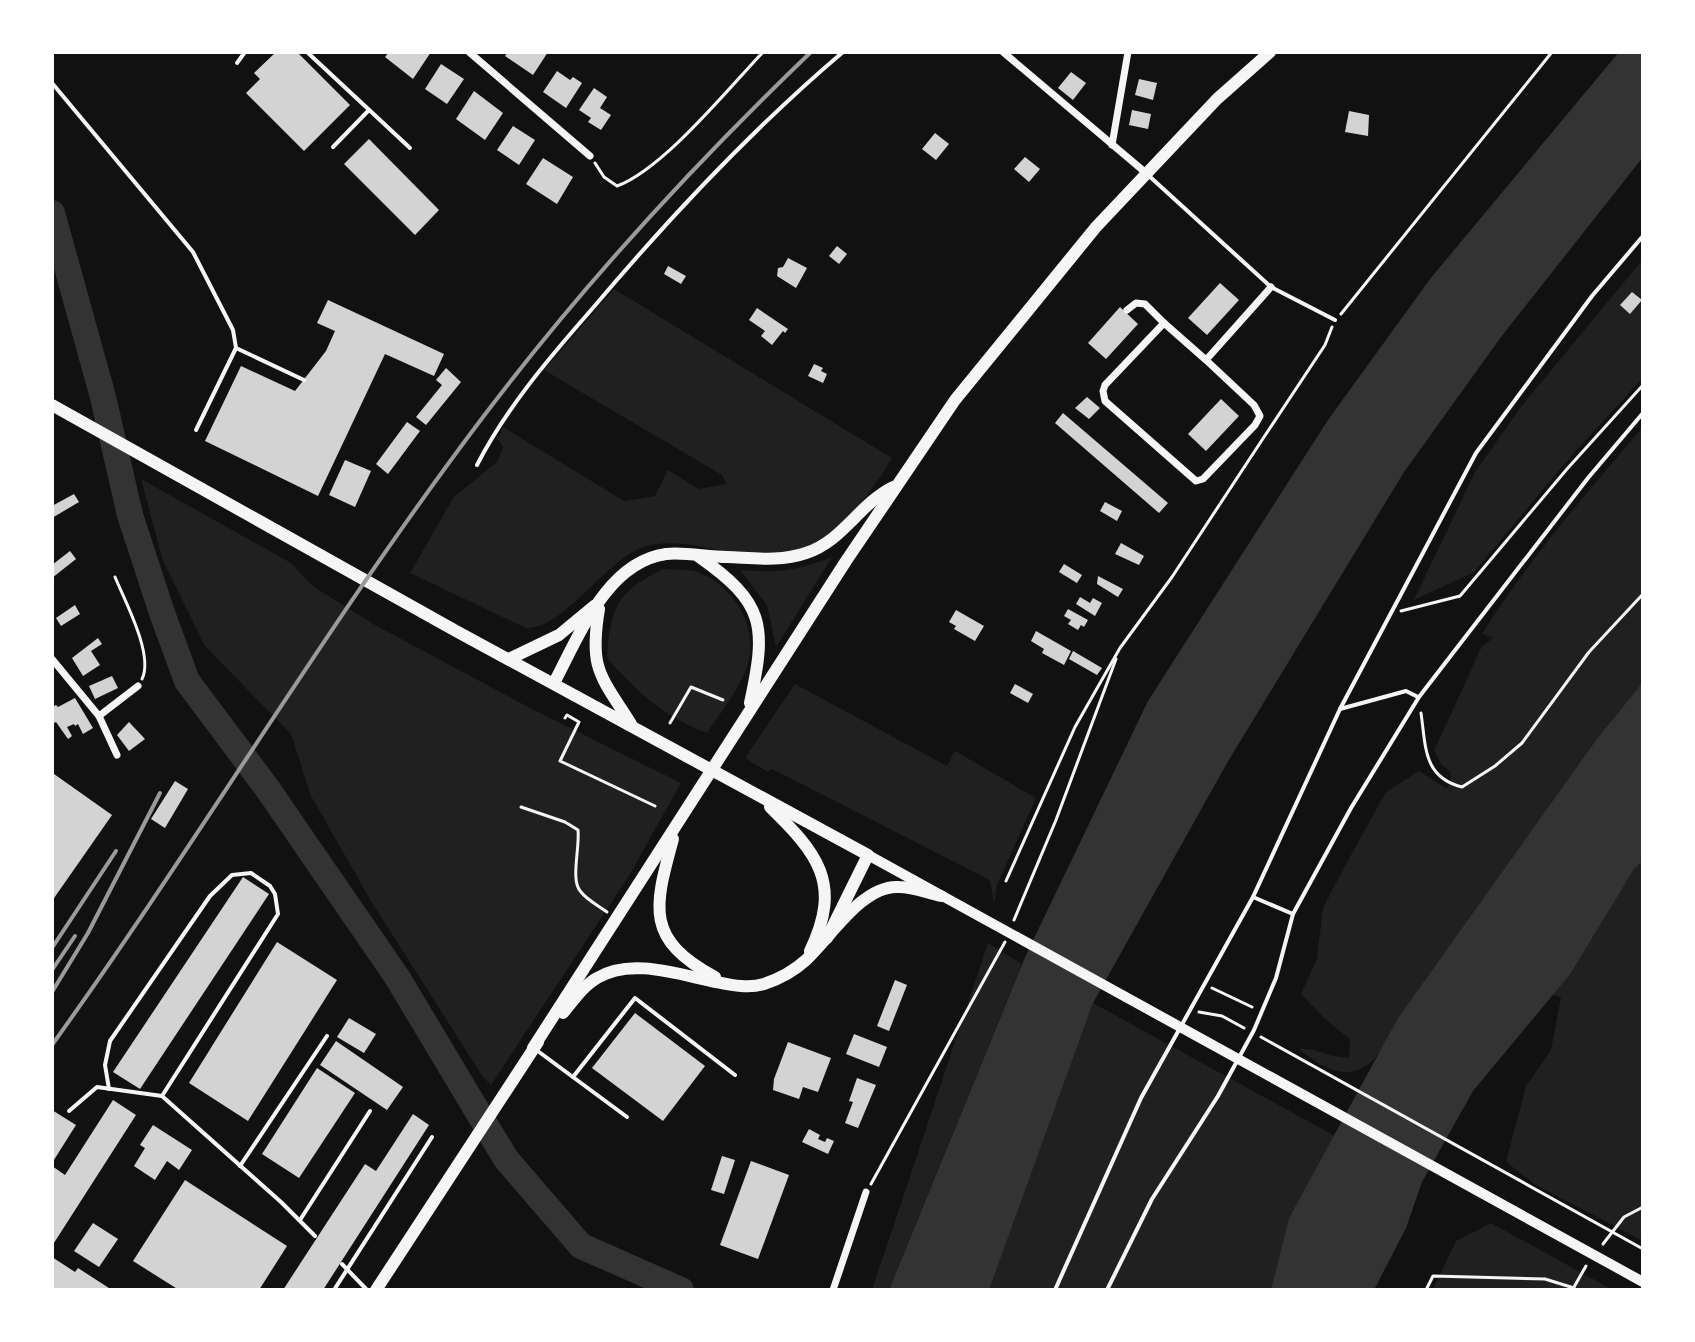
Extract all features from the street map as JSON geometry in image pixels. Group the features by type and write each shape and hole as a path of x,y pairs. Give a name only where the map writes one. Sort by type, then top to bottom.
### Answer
{"main road":[{"path":"376,1290 896,485 986,360 1096,227 1217,99 1270,52"},
{"path":"52,405 339,566 1643,1282"},
{"path":"554,683 615,580 646,559 669,554 779,559 805,554 832,541 871,500 896,485"},
{"path":"698,556 741,590 756,620 759,664 748,713"},
{"path":"509,659 559,635 600,602"},
{"path":"600,602 594,635 595,659 599,674 633,727"},
{"path":"761,798 804,841 822,876 822,916 818,935 805,961"},
{"path":"676,826 659,899 666,940 691,964 729,984"},
{"path":"827,938 868,855"},
{"path":"533,1048 584,988 607,973 638,968 729,984 760,986 805,961 865,899 878,891 897,886 941,896"}],"street":[{"path":"469,52 590,156"},
{"path":"1003,52 1146,173"},
{"path":"1112,145 1128,52"},
{"path":"1206,360 1271,287"},
{"path":"1127,310 1136,303 1145,304 1254,405 1260,416 1203,479 1196,481 1105,401 1105,385 1164,323"},
{"path":"52,659 99,716 117,755"},
{"path":"99,716 138,686"},
{"path":"833,1290 866,1192"}],"lane":[{"path":"237,63 245,52"},
{"path":"307,52 410,148"},
{"path":"477,465 496,428 543,366 628,266 804,85 843,52"},
{"path":"52,83 193,252 233,330 236,348 196,430"},
{"path":"333,147 369,110"},
{"path":"1146,173 1271,287 1335,320"},
{"path":"1055,1290 1141,1098 1253,897 1340,709 1476,453 1592,296 1643,236"},
{"path":"236,348 304,380"},
{"path":"1107,1290 1152,1199 1218,1096 1262,1012 1276,978 1293,914 1351,808 1419,697 1570,501 1643,413"},
{"path":"1340,709 1406,691 1419,697"},
{"path":"109,1089 105,1065 110,1041 210,896 232,875 251,873 270,886 275,894 278,914 162,1096"},
{"path":"1253,897 1293,914"},
{"path":"573,1077 635,998 735,1075"},
{"path":"240,1166 327,1036"},
{"path":"533,1048 627,1117"},
{"path":"69,1111 97,1087 162,1096 315,1236"},
{"path":"299,1221 370,1111"},
{"path":"334,1290 432,1137"},
{"path":"342,1264 367,1290"}],"path":[{"path":"590,156 604,177 617,186 632,180 665,154 763,52"},
{"path":"1006,881 1075,727 1120,648 1172,577 1325,345 1335,320 1552,52"},
{"path":"1393,610 1405,611 1460,596 1643,385"},
{"path":"115,577 143,645 146,671 138,686"},
{"path":"1419,697 1428,761 1440,778 1462,787 1495,766 1522,743 1589,652 1643,594"},
{"path":"670,723 691,687 723,700"},
{"path":"565,718 567,715 579,722 560,761 655,806"},
{"path":"521,807 565,822 578,830 580,848 574,874 579,891 607,912"},
{"path":"1205,985 1262,1012"},
{"path":"1191,1010 1222,1016 1248,1030"},
{"path":"1261,1037 1643,1249"},
{"path":"1596,1252 1624,1217 1643,1207"},
{"path":"1426,1290 1433,1276 1545,1279 1573,1289 1587,1264"}],"shaded area":[{"path":"1619,52 1643,52 1643,157 1501,337 1404,472 1227,763 1093,1003 989,1290 889,1290 1026,955 1148,701 1328,420 1430,279"},
{"path":"1643,259 1643,378 1571,456 1474,572 1414,600 1475,472 1521,407"},
{"path":"614,289 892,458 867,496 821,543 786,554 762,555 676,543 648,546 625,557 554,619 526,628 410,573 454,497 497,462 503,447 498,440 503,427 624,501 655,496 668,470 699,489 726,484 722,475 544,370"},
{"path":"1643,427 1643,682 1596,740 1398,1018 1380,1053 1357,1070 1347,1072 1327,1068 1299,1049 1349,1058 1350,1039 1301,994 1317,959 1323,908 1386,792 1419,771 1447,789 1450,771 1441,764 1434,751 1482,646 1493,638 1482,634 1539,553"},
{"path":"141,479 291,563 314,587 375,625 532,709 681,783 630,874 491,1085 371,901 311,796 291,734 205,646 163,561"},
{"path":"832,557 776,647 767,605 740,570 787,570"},
{"path":"663,569 694,571 707,577 730,595 746,620 750,649 745,672 707,733 677,719 652,702 607,658 611,626 619,603 635,586"},
{"path":"1643,682 1643,861 1634,869 1571,973 1473,1091 1422,1182 1406,1228 1374,1290 1271,1290 1289,1218 1398,1018 1596,740"},
{"path":"795,684 947,766 955,751 1036,798 997,885 994,904 990,880 745,758"},
{"path":"1643,861 1643,1241 1536,1185 1506,1162 1526,1086 1551,1050 1561,997 1552,995 1571,973 1634,869"},
{"path":"988,943 1022,964 889,1290 872,1290"},
{"path":"1093,1003 1335,1136 1289,1218 1271,1290 989,1290"},
{"path":"1491,1223 1613,1290 1433,1290 1456,1241"}],"building":[{"path":"276,52 297,52 350,105 304,151 246,93 260,79 254,73"},
{"path":"389,52 431,52 413,79 385,57"},
{"path":"508,52 548,52 533,75 505,56"},
{"path":"441,64 464,79 447,104 425,89"},
{"path":"557,71 570,80 573,77 582,83 566,108 543,92"},
{"path":"1071,72 1086,83 1073,100 1058,88"},
{"path":"1139,79 1157,83 1153,100 1135,95"},
{"path":"594,88 607,97 600,108 611,115 601,130 588,122 591,118 579,110"},
{"path":"474,91 503,113 485,140 456,119"},
{"path":"1132,110 1151,114 1148,129 1129,125"},
{"path":"1349,111 1369,115 1368,136 1345,132"},
{"path":"513,126 535,140 519,165 497,150"},
{"path":"935,133 949,144 936,160 922,149"},
{"path":"369,139 439,210 415,235 344,164"},
{"path":"1025,157 1040,169 1029,182 1014,169"},
{"path":"543,158 573,177 557,204 526,184"},
{"path":"837,246 847,254 839,264 829,256"},
{"path":"788,258 807,268 796,288 777,276 778,268 783,267"},
{"path":"668,266 686,276 681,284 664,274"},
{"path":"1220,283 1239,300 1207,335 1188,318"},
{"path":"1632,292 1642,300 1630,314 1620,305"},
{"path":"328,300 444,354 434,376 385,354 318,496 205,441 241,366 295,391 326,351 335,331 317,323"},
{"path":"1120,307 1138,324 1106,359 1088,343"},
{"path":"757,308 788,329 772,345 761,336 765,331 749,320"},
{"path":"814,364 827,374 823,383 808,376"},
{"path":"446,368 461,382 426,425 416,417 442,385 436,380"},
{"path":"1087,397 1100,408 1089,419 1075,408"},
{"path":"1221,399 1239,416 1206,451 1188,434"},
{"path":"1063,413 1168,503 1159,513 1055,423"},
{"path":"407,422 420,431 388,474 376,464"},
{"path":"345,460 371,471 355,507 329,495"},
{"path":"74,494 79,502 52,518 52,506"},
{"path":"1105,502 1122,511 1117,521 1100,511"},
{"path":"1121,543 1144,556 1139,565 1115,554"},
{"path":"70,551 76,559 52,578 52,565"},
{"path":"1064,564 1082,575 1077,583 1059,572"},
{"path":"1098,576 1123,589 1118,597 1097,584"},
{"path":"1080,597 1090,603 1093,598 1102,603 1095,616 1076,604"},
{"path":"75,605 80,614 61,626 56,618"},
{"path":"1068,609 1088,620 1084,627 1081,625 1078,630 1068,624 1071,620 1064,616"},
{"path":"956,610 984,626 975,641 954,629 956,626 949,622"},
{"path":"1036,631 1071,651 1064,665 1042,653 1044,649 1031,641"},
{"path":"98,638 102,644 91,651 100,665 83,676 72,658"},
{"path":"1073,651 1102,668 1097,675 1069,659"},
{"path":"112,676 118,688 95,699 89,686"},
{"path":"1015,684 1033,694 1028,703 1010,693"},
{"path":"75,698 93,728 83,734 78,724 67,727 72,736 68,739 56,722 52,724 52,707"},
{"path":"129,722 145,739 129,751 117,735"},
{"path":"54,774 112,815 52,901 52,776"},
{"path":"175,781 188,789 165,828 151,819"},
{"path":"243,877 269,894 140,1089 113,1072"},
{"path":"277,942 337,980 248,1121 189,1083"},
{"path":"895,980 907,985 889,1031 877,1026"},
{"path":"635,1013 705,1066 663,1121 592,1068"},
{"path":"349,1018 376,1034 364,1053 337,1037"},
{"path":"854,1034 887,1047 879,1067 846,1054"},
{"path":"336,1041 403,1087 387,1110 320,1065"},
{"path":"788,1042 831,1058 818,1092 803,1087 799,1099 773,1090"},
{"path":"317,1068 355,1093 299,1178 262,1154"},
{"path":"857,1078 876,1085 858,1128 845,1123"},
{"path":"113,1100 136,1115 52,1246 52,1166 65,1175"},
{"path":"52,1110 76,1125 52,1163"},
{"path":"413,1114 429,1125 323,1290 283,1290 365,1164 376,1171"},
{"path":"153,1125 192,1150 179,1170 167,1161 155,1180 134,1166 145,1148 140,1145"},
{"path":"809,1129 820,1135 818,1139 834,1141 828,1154 802,1142"},
{"path":"722,1156 735,1160 724,1194 711,1190"},
{"path":"751,1161 789,1175 758,1259 720,1245"},
{"path":"185,1180 287,1246 259,1290 179,1290 133,1261"},
{"path":"93,1223 118,1239 99,1267 74,1251"},
{"path":"52,1257 75,1272 78,1268 112,1290 52,1290"}],"waterway":[{"path":"52,213 103,397 130,515 187,681 267,788 397,977 506,1159 581,1246 681,1290"}],"railway":[{"path":"52,1045 372,571 483,417 559,321 640,228 723,139 811,52"},
{"path":"52,992 88,933 160,793"},
{"path":"52,948 116,851"},
{"path":"52,970 75,936"}]}
